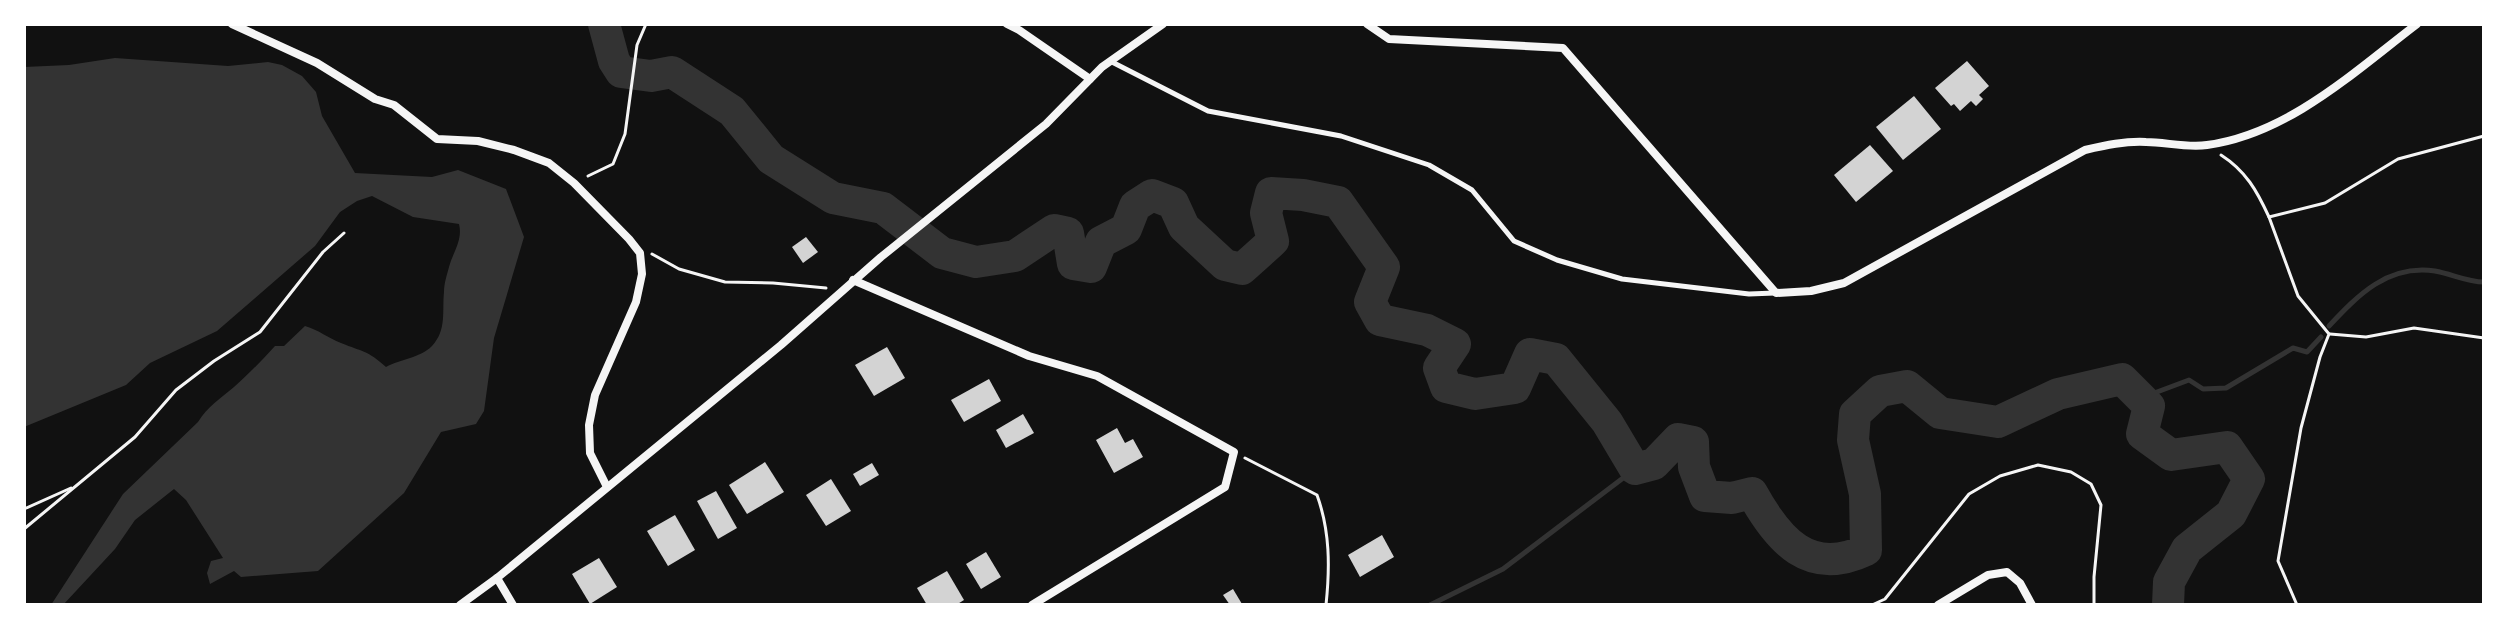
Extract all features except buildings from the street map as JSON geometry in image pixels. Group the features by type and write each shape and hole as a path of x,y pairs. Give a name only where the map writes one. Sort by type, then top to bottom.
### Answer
{"street":[{"path":"232,24 317,63 375,99 396,106 437,139 478,141 549,163 574,183 629,239 640,253 642,274 636,302 595,395 589,425 590,453 607,487"},
{"path":"1007,24 1090,79"},
{"path":"460,605 781,345 853,280 1046,124 1110,61 1163,24"},
{"path":"1367,24 1389,39 1563,48 1776,293 1811,291 1844,283 2085,150 2114,143 2205,146 2251,135 2295,113 2417,24"},
{"path":"853,280 1029,356 1097,376 1234,452 1225,487 1032,605"},
{"path":"1938,605 1988,575 2007,572 2020,583 2032,605"},
{"path":"497,578 513,605"}],"lane":[{"path":"1110,61 1208,111 1341,136 1429,165 1472,190 1514,241 1557,260 1622,279 1749,294 1776,293"}],"path":[{"path":"574,183 613,164 625,134 637,45 646,24"},
{"path":"2269,217 2325,203 2398,159 2484,136"},
{"path":"2205,146 2232,162 2253,184 2269,217 2298,296 2329,334 2366,337 2414,328 2484,338"},
{"path":"24,529 135,437 176,390 260,332 323,252 344,233"},
{"path":"629,239 679,269 725,282 842,290"},
{"path":"2297,605 2278,561 2301,428 2329,334"},
{"path":"1234,452 1317,495 1325,520 1329,574 1326,605"},
{"path":"1872,605 1885,599 1969,494 2000,476 2038,465 2071,472 2091,484 2101,505 2094,605"},
{"path":"24,509 74,486"}],"shaded area":[{"path":"115,58 228,66 268,62 282,65 302,76 316,92 322,116 355,173 432,177 458,170 506,189 524,237 494,338 484,411 476,424 441,432 404,493 318,571 241,577 234,571 210,584 207,573 211,561 223,558 186,500 174,489 135,520 115,549 63,605 51,605 123,494 275,346 284,346 305,326 369,354 386,367 432,346 442,327 445,282 460,235 459,224 413,217 372,196 357,201 340,212 315,246 217,331 150,363 126,385 24,427 24,67 69,65"}],"waterway":[{"path":"604,24 614,61 621,72 651,76 672,72 732,111 771,159 833,198 883,208 942,253 976,262 1015,256 1054,230 1068,233 1073,264 1091,267 1101,242 1126,229 1135,206 1152,195 1173,203 1184,227 1225,265 1242,269 1273,241 1266,213 1271,193 1338,202 1384,267 1370,302 1380,320 1427,330 1455,344 1439,368 1446,387 1475,394 1515,388 1530,354 1556,359 1607,422 1635,469 1654,464 1678,439 1693,442 1694,467 1705,496 1732,498 1752,493 1784,539 1812,556 1828,559 1866,550 1865,494 1853,440 1855,414 1880,391 1907,386 1940,413 1998,422 2058,394 2122,379 2149,406 2142,434 2171,455 2227,447 2249,479 2231,514 2187,549 2169,582 2168,605"},
{"path":"2329,326 2375,284 2403,272 2435,271 2484,282"},
{"path":"2141,398 2189,380 2203,389 2226,388 2293,348 2307,352 2321,337"},
{"path":"1430,605 1503,569 1635,469"}]}
